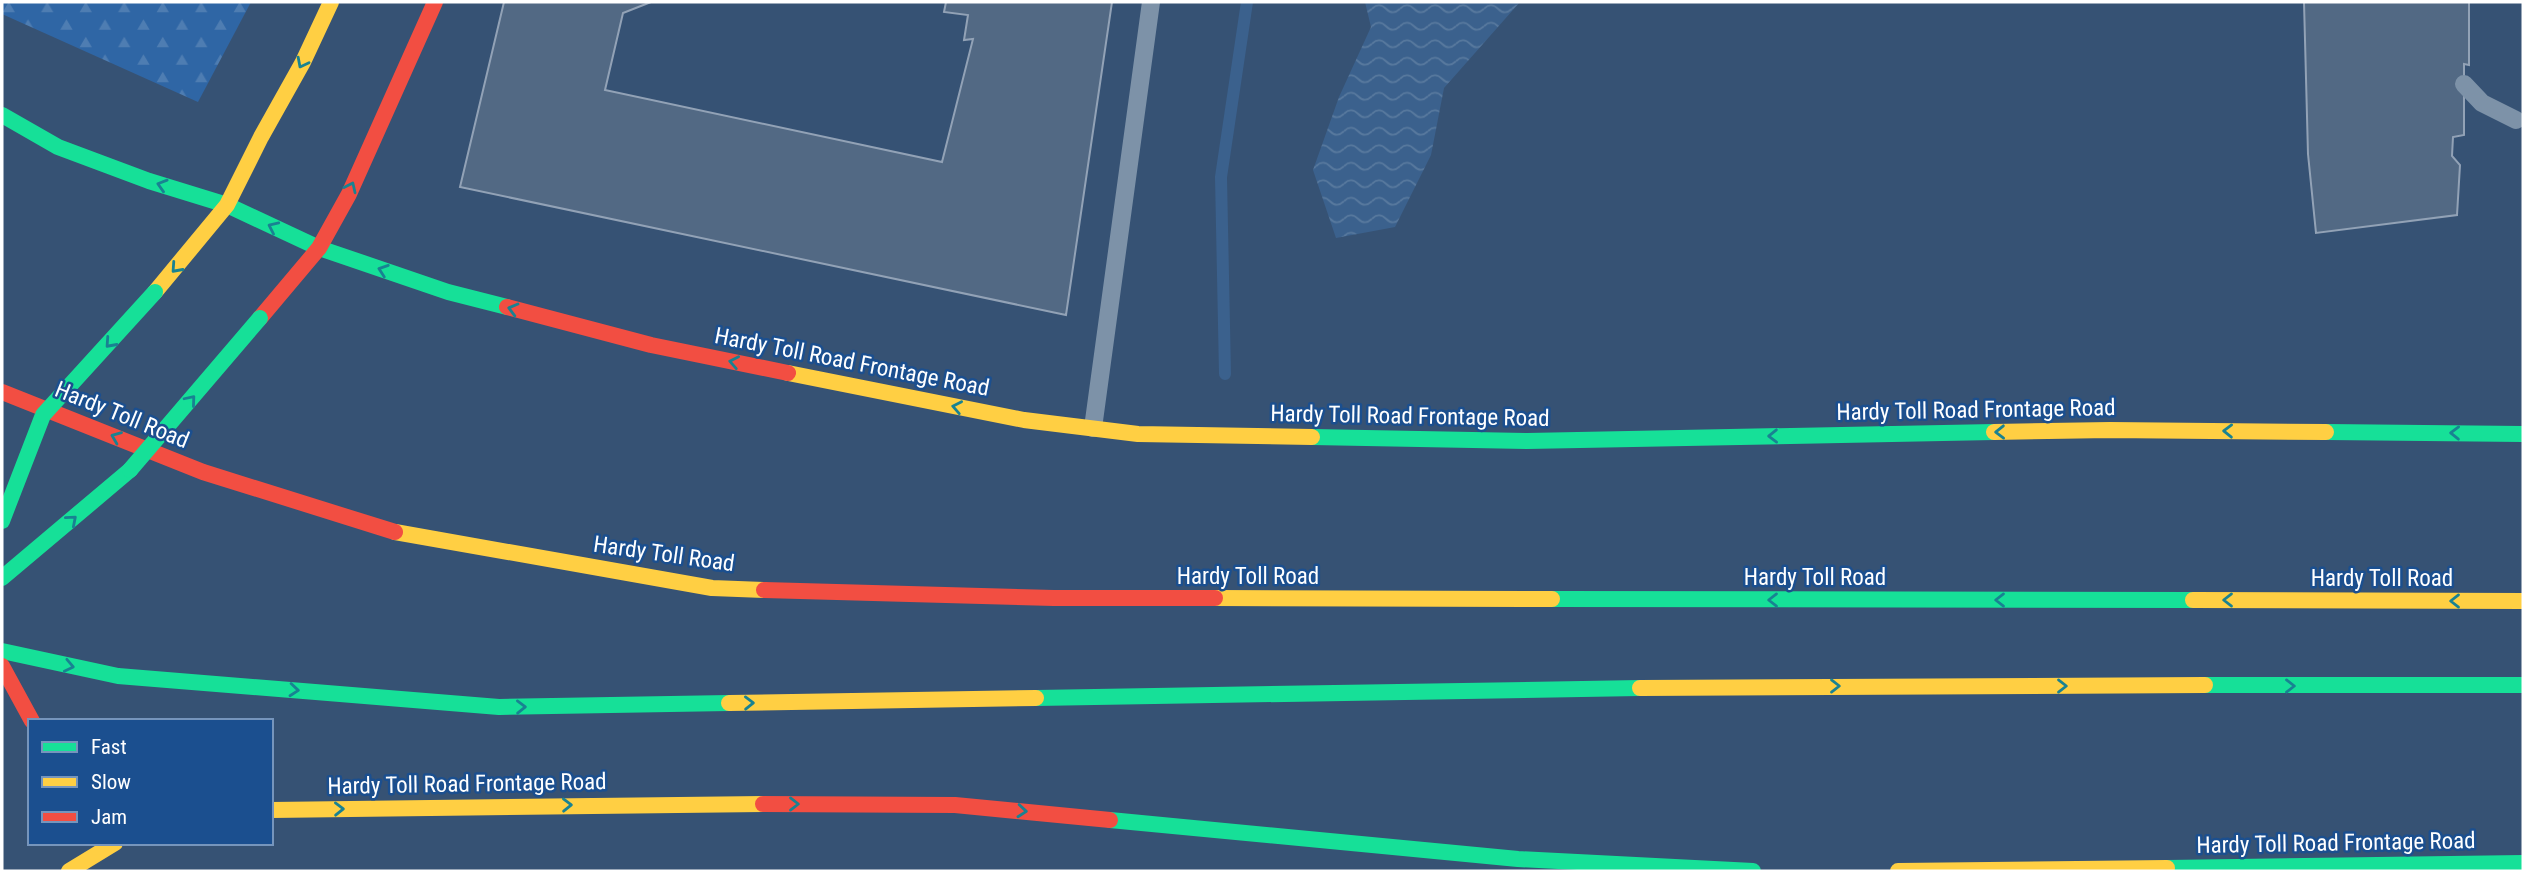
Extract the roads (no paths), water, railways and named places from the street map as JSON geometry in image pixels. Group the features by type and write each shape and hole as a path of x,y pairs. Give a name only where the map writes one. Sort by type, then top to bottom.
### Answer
{"main road":[{"path":"22,433 85,372 227,205 303,62 331,2"},
{"path":"2,578 130,470 319,248 349,194 435,2"},
{"name":"Hardy Toll Road Frontage Road","path":"2,116 58,147 149,181 227,205 319,248 448,292 651,345 1024,420 1138,434 1527,441 2110,430 2523,434"},
{"name":"Hardy Toll Road","path":"2,391 202,472 397,533 712,588 1054,598 2523,601"},
{"path":"2,521 43,415"},
{"path":"2,651 118,676 499,707 1766,686 2523,685"},
{"path":"2,666 31,719"},
{"path":"2,690 23,704"},
{"name":"Hardy Toll Road Frontage Road","path":"273,810 699,803 955,806 1518,859 1753,871"},
{"path":"69,871 112,845"},
{"name":"Hardy Toll Road Frontage Road","path":"1898,871 2523,863"}],"lane":[{"path":"1093,428 1151,2"},
{"path":"2464,84 2482,103 2516,120"}],"water":[{"path":"1365,2 1520,2 1444,88 1431,155 1395,227 1336,238 1313,170 1339,97 1371,27"}],"waterway":[{"path":"1225,374 1221,177 1247,2"}]}
